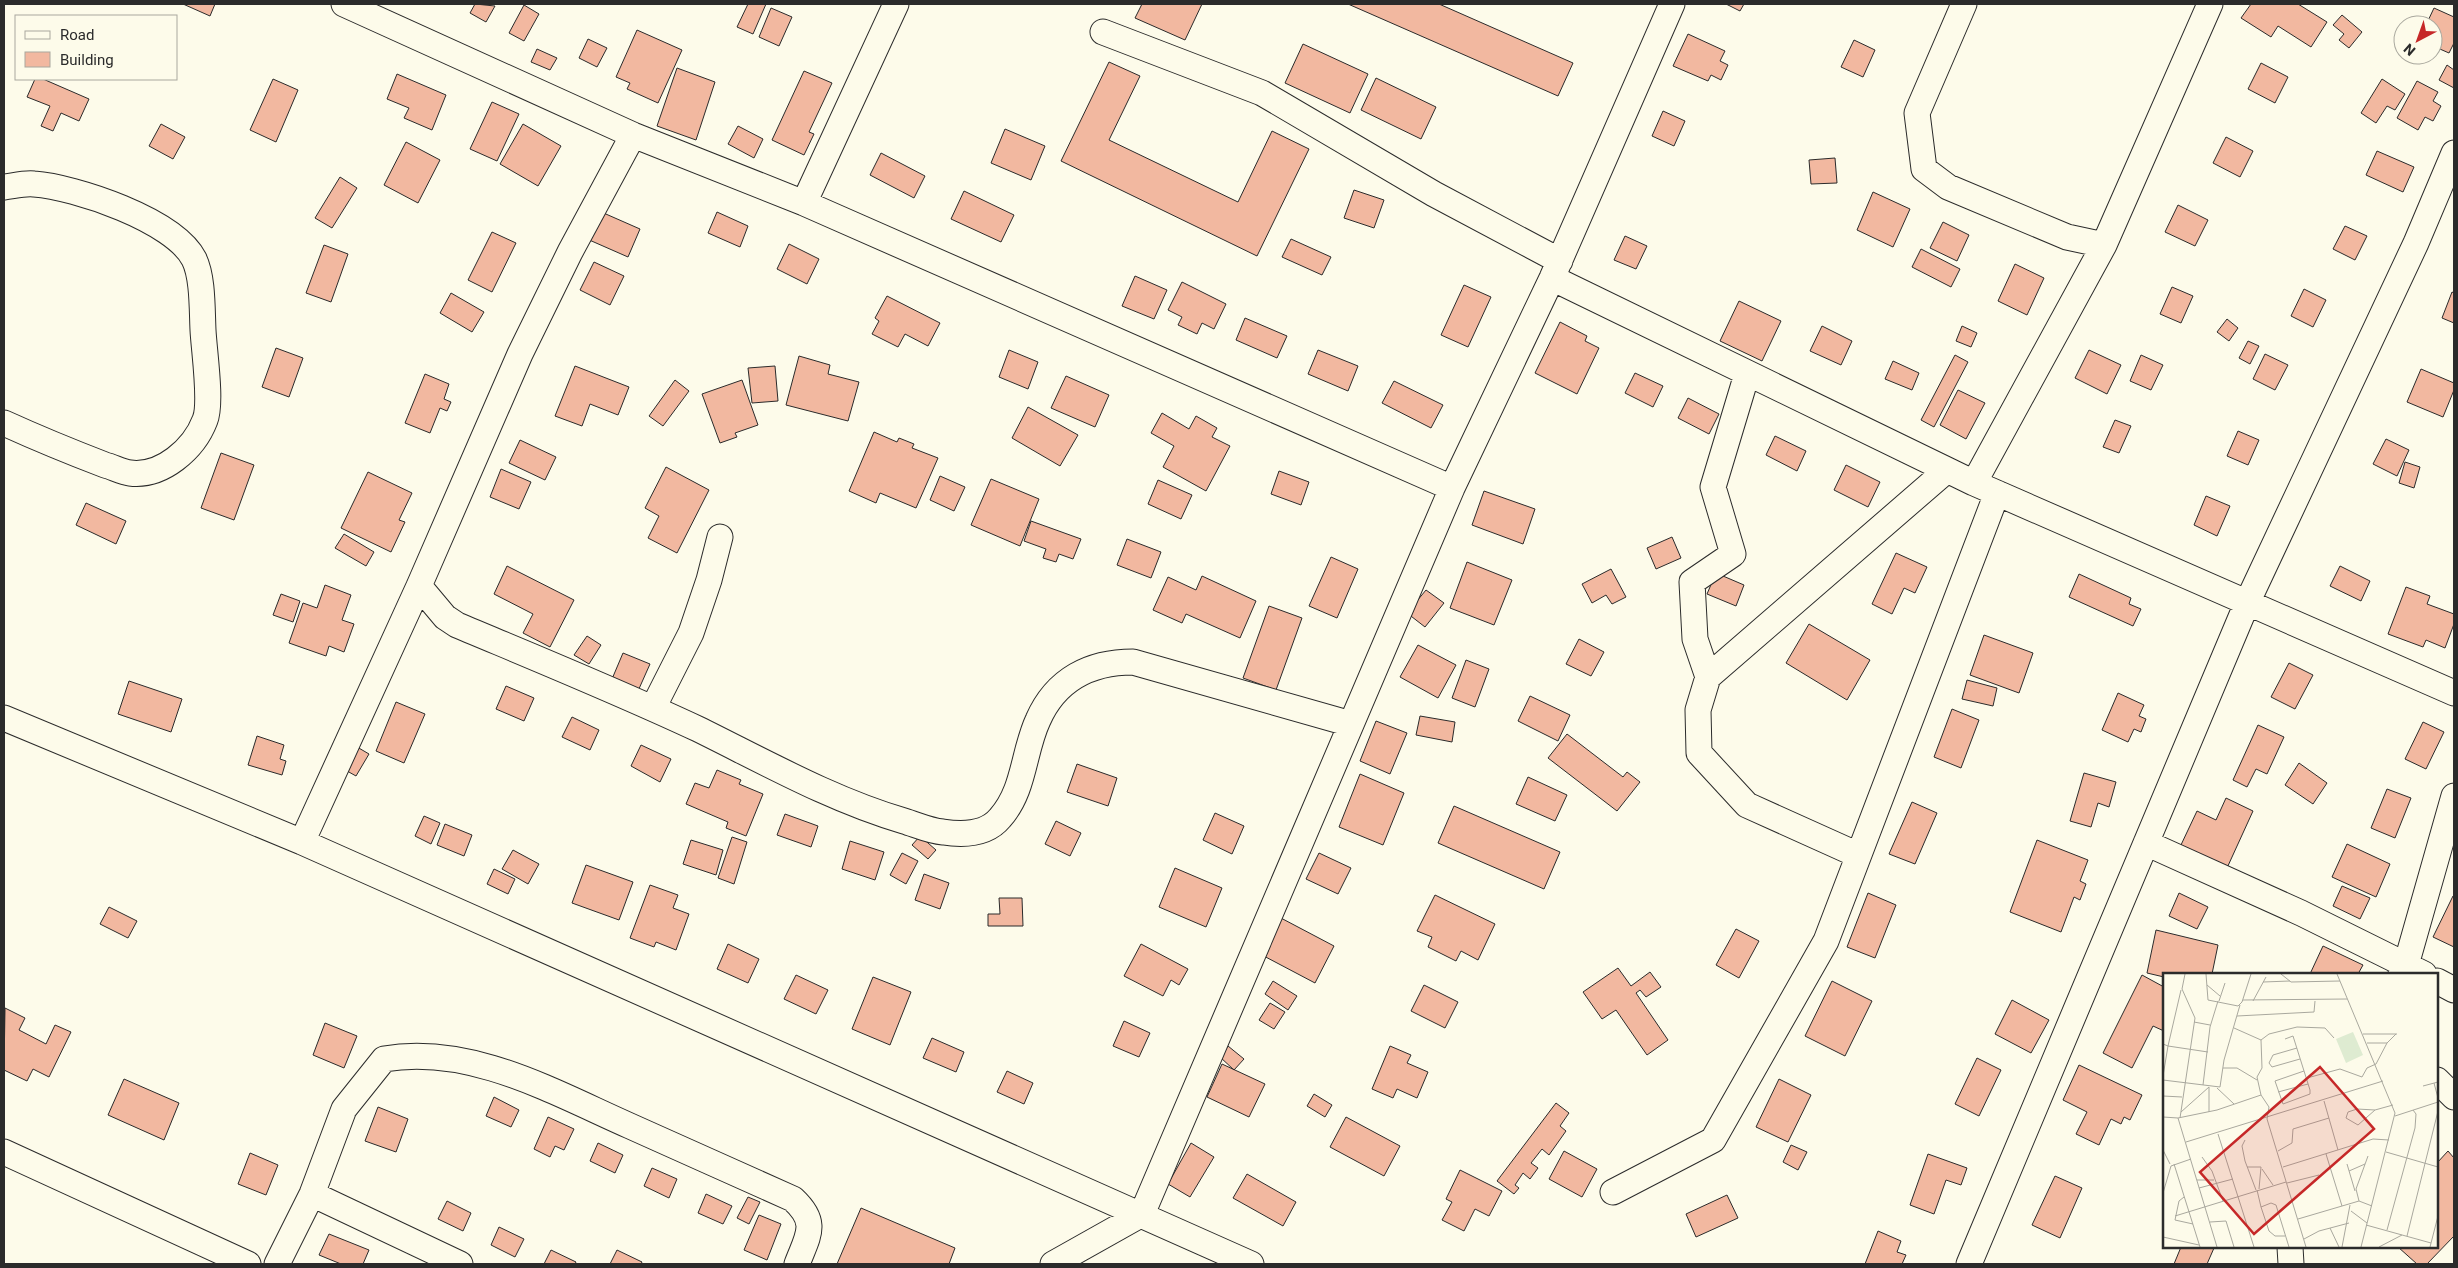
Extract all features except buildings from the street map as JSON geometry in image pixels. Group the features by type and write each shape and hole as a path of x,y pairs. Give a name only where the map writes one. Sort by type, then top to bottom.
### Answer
{"street":[{"path":"344,4 633,135 804,203 1452,488"},
{"path":"804,203 896,4"},
{"path":"1053,1264 1142,1214 1452,488 1556,269 1672,4"},
{"path":"1964,4 1917,113 1924,169 1948,187 2067,237 2104,245"},
{"path":"1974,482 2104,245 2210,4"},
{"path":"1103,32 1262,93 1434,194 1556,269 1747,374 1997,493 2454,693"},
{"path":"302,842 419,586 520,354 570,252 633,135"},
{"path":"1969,1264 2247,603 2416,243 2454,153"},
{"path":"4,187 33,184 74,192 140,214 176,239 194,259 200,288 207,387 206,420 192,442 175,460 156,471 130,473 4,423"},
{"path":"1708,677 1695,639 1692,582 1734,554 1713,487 1747,374"},
{"path":"1858,856 1747,805 1699,753 1698,710 1708,677 1947,470"},
{"path":"1613,1192 1713,1140 1826,941 1997,493"},
{"path":"653,708 691,633 709,580 720,537"},
{"path":"419,586 445,617 457,625 653,708 848,801 883,815 942,832 975,834 1000,820 1018,791 1038,720 1049,700 1066,681 1092,667 1114,662 1133,662 1351,724"},
{"path":"4,718 302,842 1251,1264"},
{"path":"2146,843 2302,913 2410,971 2454,796"},
{"path":"2438,982 2454,990"},
{"path":"277,1264 312,1194 344,1109 384,1059 405,1055 454,1057 526,1080 793,1199 808,1216 811,1229 797,1264"},
{"path":"2438,1081 2454,1096"},
{"path":"4,1152 248,1264"},
{"path":"312,1194 460,1264"},
{"path":"2290,1248 2291,1264"}]}
